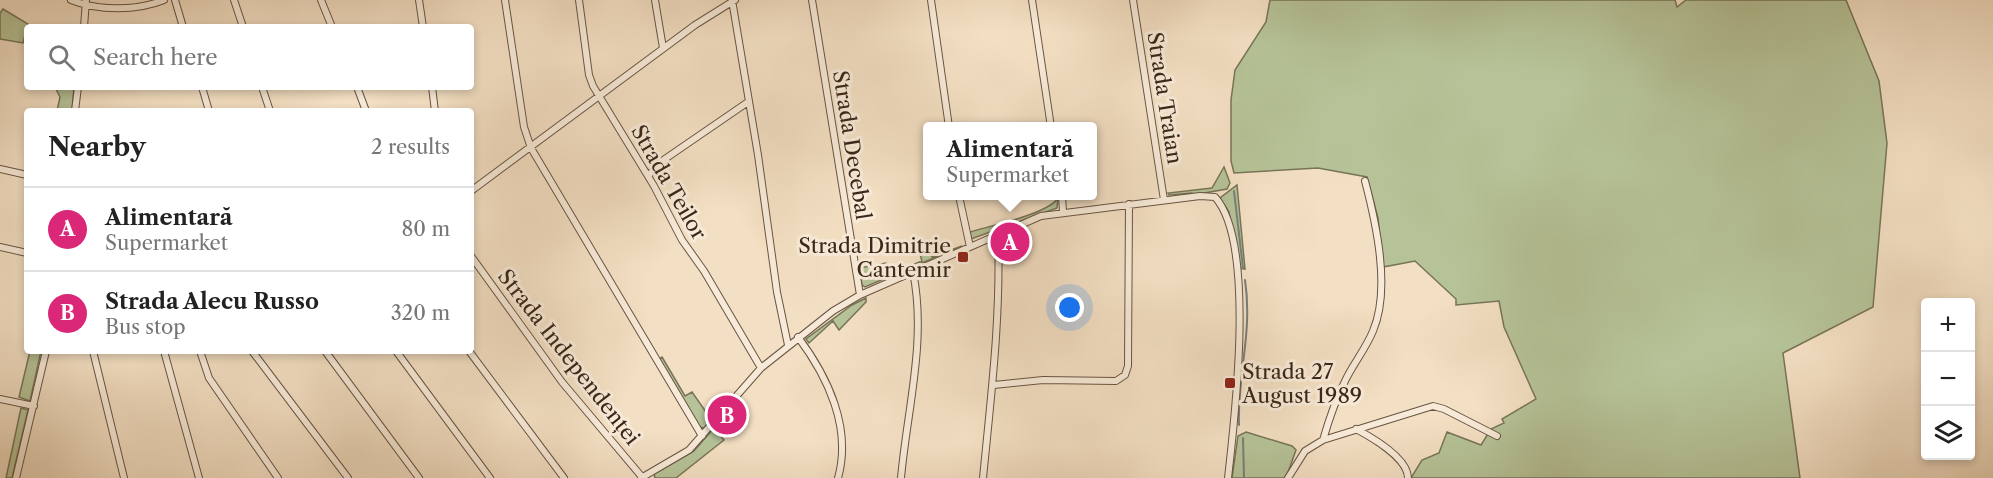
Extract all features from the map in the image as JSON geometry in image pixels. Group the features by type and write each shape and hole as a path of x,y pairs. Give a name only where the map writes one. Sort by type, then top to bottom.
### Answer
{"street":[{"path":"71,0 128,7 164,0"},
{"path":"175,0 182,24"},
{"path":"234,0 242,24"},
{"path":"321,0 331,24"},
{"path":"419,0 423,24"},
{"path":"505,0 524,127 531,148 702,436"},
{"name":"Strada Teilor","path":"579,0 589,75 599,97 648,176 682,240 704,270 761,368"},
{"path":"655,0 663,48"},
{"path":"474,189 663,48 733,0 777,292 788,345"},
{"name":"Strada Decebal","path":"812,0 860,295"},
{"path":"931,0 948,122"},
{"path":"1032,0 1050,122"},
{"name":"Strada Traian","path":"1133,0 1164,200"},
{"path":"84,24 86,3"},
{"path":"75,108 78,90"},
{"path":"203,90 208,108"},
{"path":"263,90 269,108"},
{"path":"358,90 365,108"},
{"path":"432,90 435,108"},
{"path":"648,176 670,155 748,102"},
{"path":"0,169 24,174"},
{"path":"1323,440 1333,407 1373,331 1379,312 1381,290 1375,219 1365,181"},
{"path":"646,477 681,456 702,436 761,368 788,345 860,295 1041,216 1164,200 1215,197 1229,218 1241,331 1228,478"},
{"path":"960,200 970,247"},
{"path":"1062,200 1063,212"},
{"path":"994,385 1043,380 1116,381 1122,379 1128,366 1129,204"},
{"path":"983,478 994,385 999,299 998,234"},
{"path":"0,247 24,252"},
{"name":"Strada Independenței","path":"474,260 562,382 646,477"},
{"path":"901,478 917,345 918,296 913,272"},
{"path":"798,337 818,365 837,415 842,454 838,478"},
{"path":"16,478 45,354"},
{"path":"94,354 124,478"},
{"path":"165,354 199,478"},
{"path":"201,354 209,378 278,478"},
{"path":"254,354 348,478"},
{"path":"327,354 418,478"},
{"path":"398,354 490,478"},
{"path":"471,354 564,478"},
{"path":"0,399 34,406"},
{"path":"1288,478 1305,451 1323,440 1434,406 1497,436"},
{"path":"1356,429 1383,444 1404,467 1408,478"}],"green space":[{"path":"1270,0 1675,0 1677,7 1686,0 1846,0 1879,81 1887,143 1873,307 1783,353 1800,478 1411,478 1422,460 1439,453 1447,432 1481,445 1491,429 1504,423 1502,419 1536,399 1504,327 1499,301 1456,305 1456,299 1415,261 1383,267 1378,218 1367,177 1318,168 1234,173 1231,161 1231,100 1235,70 1266,22"},
{"path":"3,9 28,24 24,24 23,43 0,39 0,13"},
{"path":"56,90 74,90 72,108 58,108 60,97"},
{"path":"1224,167 1230,183 1227,189 1193,195 1192,193 1169,195 1168,193 1212,188"},
{"path":"1237,185 1245,269 1239,268 1229,212 1220,198"},
{"path":"1058,200 1057,208 971,239 970,232 1031,214"},
{"path":"962,246 865,287 862,285 859,268 886,263 892,273 922,261 919,251 929,248 932,257"},
{"path":"866,298 866,302 839,330 833,321 809,343 806,339 852,305"},
{"path":"29,354 40,354 30,401 19,397"},
{"path":"662,357 685,396 692,392 711,419 705,428 698,427 658,360"},
{"path":"21,408 28,410 12,478 6,478"},
{"path":"714,428 724,440 676,478 655,478 654,474 694,451"},
{"path":"1246,432 1292,446 1296,450 1286,478 1232,478 1238,436"}],"waterway":[{"path":"1234,191 1243,268"},
{"path":"1239,425 1247,318 1245,280"},
{"path":"1243,438 1244,478"}],"place":[{"name":"Alimentară","path":"1010,242"},
{"name":"Strada Dimitrie Cantemir","path":"963,257"},
{"name":"Strada 27 August 1989","path":"1230,383"},
{"name":"Strada Alecu Russo","path":"727,415"}]}
